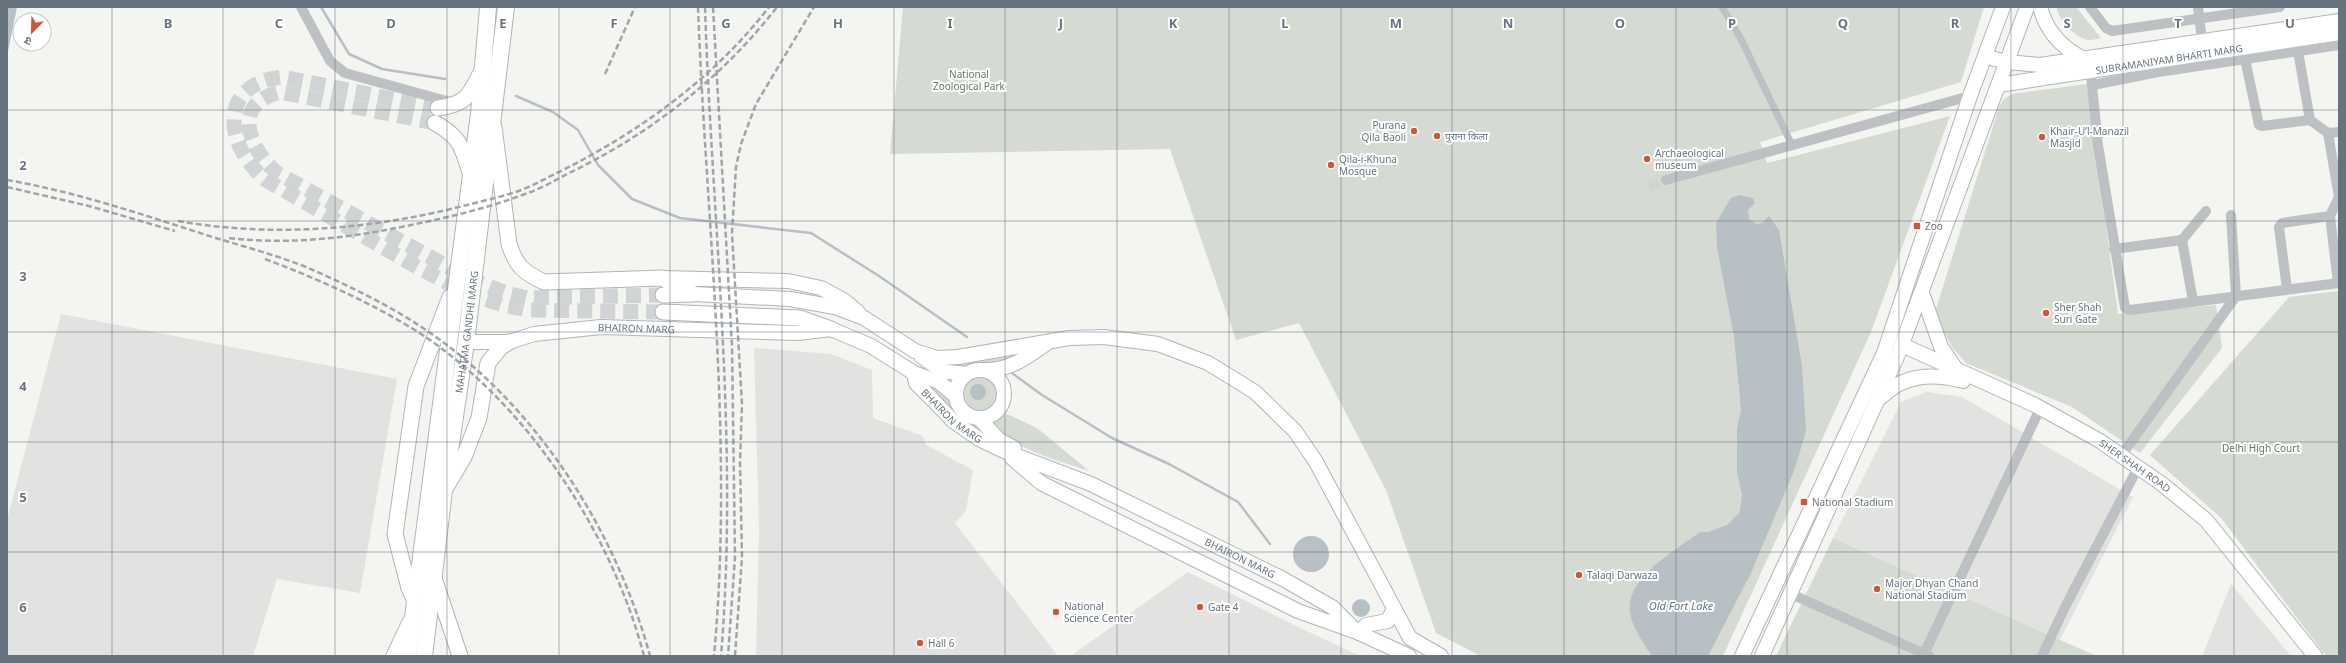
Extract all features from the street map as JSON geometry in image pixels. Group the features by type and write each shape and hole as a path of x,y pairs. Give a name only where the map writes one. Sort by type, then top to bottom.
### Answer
{"highway":[{"name":"MAHATMA GANDHI MARG","path":"408,656 471,177 488,7"},
{"name":"MAHATMA GANDHI MARG","path":"424,656 444,491 466,342 506,7"}],"main road":[{"path":"1742,656 1884,353 1970,96 1979,77 2003,7"},
{"path":"1762,656 1874,404 1901,349 2027,7"},
{"path":"2040,7 2050,30 2069,51 2087,62"},
{"name":"SUBRAMANIYAM BHARTI MARG","path":"1999,85 2087,62 2202,41 2339,21"},
{"name":"SUBRAMANIYAM BHARTI MARG","path":"1986,57 2030,65 2087,62 2339,33"},
{"path":"471,177 462,146 437,116 470,95 483,69"},
{"path":"1979,77 1999,85"},
{"path":"493,116 509,244 515,261 528,274 544,282 662,278 788,281 829,292 852,306 864,318 915,351 942,371 965,374 975,370 1002,369 1018,363 1051,340"},
{"path":"394,656 415,608 395,534 416,386 444,317 460,265"},
{"path":"662,278 694,294"},
{"path":"1922,293 1941,347 1960,376"},
{"path":"663,295 694,294 790,299 835,308 864,318"},
{"path":"663,312 800,318 832,329 871,346 910,370 939,382 956,396"},
{"name":"BHAIRON MARG","path":"466,342 509,342 534,334 601,328 798,333 832,329"},
{"path":"915,351 928,356 946,358 1051,340 1104,337 1158,344 1208,363 1255,392 1287,422 1316,462 1410,638"},
{"path":"444,491 464,457 479,418 488,363 501,347 509,342"},
{"name":"SHER SHAH ROAD","path":"1901,349 1960,376 2037,415 2094,447 2200,525 2304,656"},
{"path":"910,370 915,351"},
{"name":"BHAIRON MARG","path":"910,370 916,383 953,421 979,439 1004,452 1091,484 1283,578 1332,607 1358,632 1407,655"},
{"path":"979,418 993,414 1000,407 1004,398 1003,388 999,378 985,370"},
{"path":"965,374 957,386 956,396 959,405 965,413 979,418 998,439 1047,467"},
{"path":"1874,404 1895,386 1908,380 1935,376 1960,376"},
{"name":"SHER SHAH ROAD","path":"1960,376 2035,405 2100,441 2162,484 2206,520 2315,656"},
{"path":"1004,452 1041,483 1298,611 1358,632 1366,625 1388,621 1394,608"},
{"path":"1219,547 1227,559 1235,580"},
{"path":"434,578 460,656"},
{"path":"1407,655 1400,649 1399,642 1405,637 1410,638 1441,656"}],"street":[{"path":"301,7 330,61 336,68 345,73 458,104"},
{"path":"1722,7 1741,39 1792,145"},
{"path":"2090,7 2106,28 2112,31 2280,7"},
{"path":"2198,7 2202,41"},
{"path":"2093,85 2245,59 2339,45"},
{"path":"2298,51 2310,120"},
{"path":"2245,59 2259,125 2262,126 2310,120 2328,133 2339,132"},
{"path":"2087,62 2093,85 2098,145 2114,249 2125,308 2130,310 2193,300 2339,283 2330,216 2339,197 2328,133"},
{"path":"1666,180 1970,96"},
{"path":"2114,249 2182,240 2206,211"},
{"path":"2121,456 2236,296 2231,215"},
{"path":"2287,289 2279,227 2282,223 2330,216"},
{"path":"2182,240 2193,300"},
{"path":"1789,593 1926,655 2037,415"},
{"path":"2042,656 2065,607 2134,475"}],"shaded area":[{"path":"61,314 397,379 360,593 277,579 253,656 7,656 7,520"},
{"path":"754,348 831,354 872,370 873,418 923,436 926,445 973,470 966,511 955,523 1058,656 756,656 759,528"},
{"path":"1927,392 1962,397 2133,497 2060,640 1833,538 1901,402"},
{"path":"1188,572 1292,624 1360,656 1071,656"},
{"path":"2231,584 2291,656 2202,656"}],"green space":[{"name":"National Zoological Park","path":"903,7 1984,7 1961,82 1760,142 1767,163 1950,116 1871,332 1723,656 1481,656 1436,633 1386,490 1299,323 1236,340 1170,149 890,154"},
{"path":"2057,7 2076,7 2101,38 2088,40 2078,36 2064,23 2060,17"},
{"path":"2087,84 2118,314 2216,305 2222,348 2140,453 2072,407 1966,363 1952,347 1942,328 1936,309 1999,107 2004,99 2012,94"},
{"name":"Delhi High Court","path":"2339,291 2339,653 2335,656 2326,656 2221,518 2150,455 2289,297"},
{"path":"1026,350 1016,358 983,365 977,363 959,369 936,362 977,361"},
{"path":"984,376 993,381 997,387 997,401 993,407 984,412 976,412 967,407 963,401 962,390 967,381 973,377"},
{"path":"927,385 933,386 953,401 957,412 967,420 978,423 990,439 956,414"},
{"path":"1007,414 1037,428 1089,471 1049,458 1011,440 990,422"},
{"name":"Major Dhyan Chand National Stadium","path":"1833,538 2060,640 2097,656 1776,656"}],"water":[{"path":"7,7 17,7 16,12 12,12 12,32 7,56"},
{"name":"Old Fort Lake","path":"1739,195 1753,198 1755,203 1748,210 1749,219 1757,224 1762,223 1769,216 1779,230 1802,366 1806,431 1794,471 1751,573 1708,656 1652,656 1631,618 1630,604 1634,591 1641,579 1664,558 1700,532 1708,532 1727,525 1740,512 1742,494 1737,473 1737,428 1741,410 1734,336 1717,248 1716,223 1731,198"},
{"path":"978,384 984,386 986,392 984,398 978,400 972,398 970,392 972,386"},
{"path":"1315,536 1324,541 1328,547 1328,561 1324,567 1315,572 1307,572 1298,567 1294,561 1293,550 1298,541 1304,537"},
{"path":"1361,599 1367,602 1370,608 1367,614 1361,617 1355,614 1352,608 1355,602"}],"waterway":[{"path":"321,7 349,54 382,69 445,79"},
{"path":"516,96 553,112 578,130 598,165 632,199 680,218 811,233 879,276 967,337"},
{"path":"1012,373 1042,395 1112,438 1169,464 1238,502 1270,544"}],"tunnel":[{"path":"438,108 282,77 261,82 246,91 237,104 234,119 236,135 242,151 252,166 266,180 419,268 467,293 503,305 527,310 663,312"},
{"path":"435,123 280,92 264,98 254,106 250,117 249,128 252,140 259,152 277,173 472,280 506,293 527,298 663,295"},
{"path":"1649,186 1666,180"}],"railway":[{"path":"605,74 635,7"},
{"path":"698,7 720,413 721,494 719,575 714,656"},
{"path":"705,7 726,413 726,575 721,656"},
{"path":"713,7 732,346 735,557 728,656"},
{"path":"178,221 250,229 287,230 360,225 432,213 496,198 524,189 563,170 621,138 675,100 701,79 725,56 769,7"},
{"path":"229,238 275,241 320,239 366,234 469,212 536,190 627,142 682,103 732,58 777,7"},
{"path":"735,656 742,557 740,462 742,404 732,233 736,167 741,144 756,104 814,7"},
{"path":"7,180 55,190 103,203 266,253 306,267 393,309 420,326 461,356 499,391 533,429 564,470 592,514 615,560 635,608 650,656"},
{"path":"7,187 89,206 175,231"},
{"path":"265,259 343,292 400,321 418,332 457,361 494,395 529,433 560,474 587,518 610,563 630,610 644,656"}],"place":[{"name":"Purana Qila Baoli","path":"1414,131"},
{"name":"पुराना किला","path":"1437,136"},
{"name":"Khair-U’l-Manazil Masjid","path":"2042,137"},
{"name":"Archaeological museum","path":"1647,159"},
{"name":"Qila-i-Khuna Mosque","path":"1331,165"},
{"name":"Zoo","path":"1917,226"},
{"name":"Sher Shah Suri Gate","path":"2046,313"},
{"name":"National Stadium","path":"1804,502"},
{"name":"Talaqi Darwaza","path":"1579,575"},
{"name":"Major Dhyan Chand National Stadium","path":"1877,589"},
{"name":"Gate 4","path":"1200,607"},
{"name":"National Science Center","path":"1056,612"},
{"name":"Hall 6","path":"920,643"}]}
